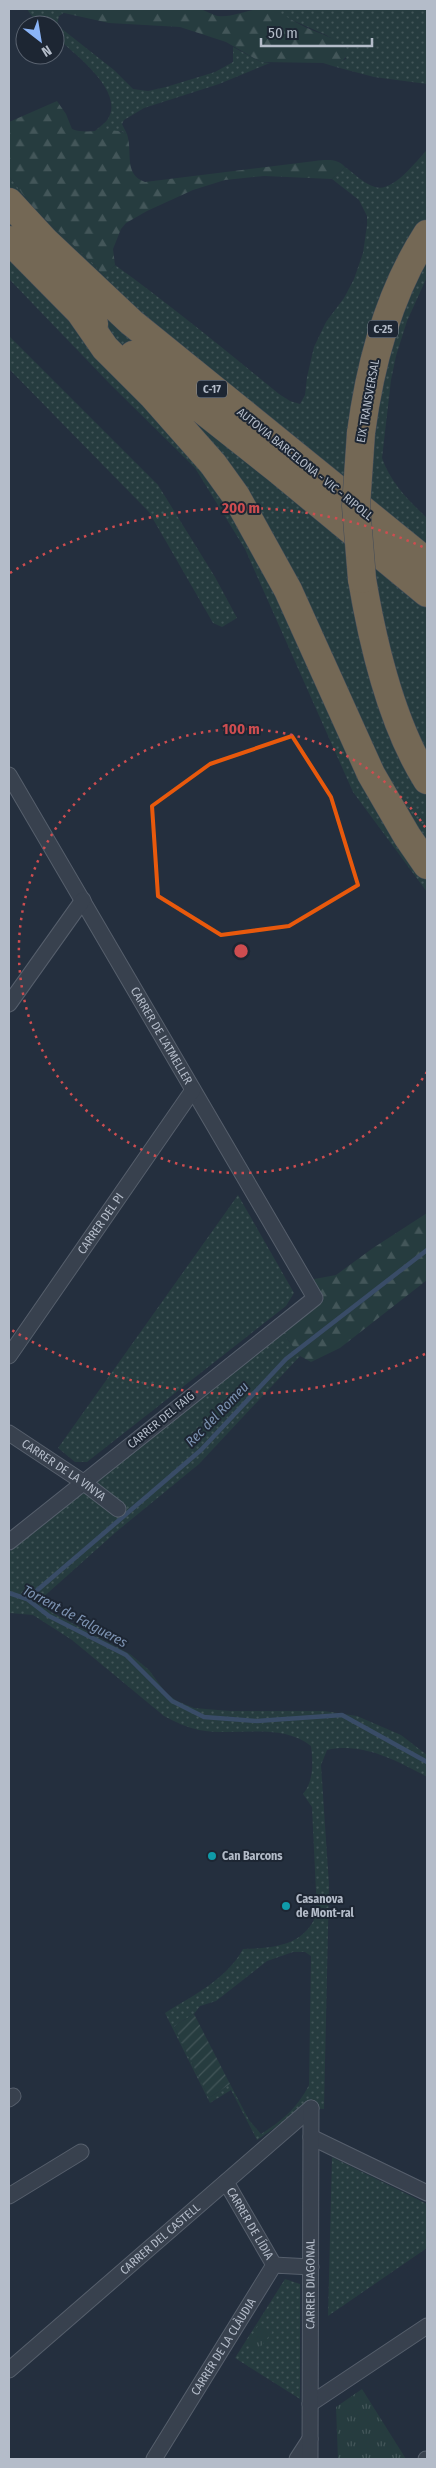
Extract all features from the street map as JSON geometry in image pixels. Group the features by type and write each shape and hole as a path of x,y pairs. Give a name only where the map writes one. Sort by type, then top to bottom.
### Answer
{"highway":[{"name":"AUTOVIA BARCELONA - VIC - RIPOLL","path":"9,202 45,241 131,322 427,562"},
{"name":"EIX TRANSVERSAL","path":"427,234 383,327 361,433 356,506 362,579 369,623 397,714 427,780"},
{"name":"AUTOVIA BARCELONA - VIC - RIPOLL","path":"9,240 80,312 277,469 427,593"},
{"path":"80,312 105,348 152,395 213,464 236,496 288,590 371,774 407,836 427,865"}],"street":[{"name":"CARRER DE L'ATMELLER","path":"9,775 315,1298"},
{"path":"9,1004 82,900"},
{"name":"CARRER DEL PI","path":"9,1356 193,1090"},
{"name":"CARRER DEL FAIG","path":"9,1542 315,1298"},
{"name":"CARRER DE LA VINYA","path":"9,1433 83,1482 118,1509"},
{"name":"CARRER DIAGONAL","path":"310,2459 311,2108"},
{"name":"CARRER DEL CASTELL","path":"9,2370 311,2108"},
{"path":"311,2137 427,2193"},
{"path":"9,2196 82,2152"},
{"name":"CARRER DE LÍDIA","path":"226,2182 274,2265"},
{"path":"274,2265 311,2267"},
{"name":"CARRER DE LA CLÀUDIA","path":"154,2459 274,2265"},
{"path":"310,2404 427,2326"},
{"path":"297,2459 310,2439"}],"highlighted area":[{"path":"292,736 331,797 358,885 289,926 221,935 158,896 152,806 210,764"}],"green space":[{"path":"27,9 65,12 60,15 32,15"},
{"path":"46,9 200,9 216,15 229,16 265,9 280,13 303,26 335,40 350,53 336,67 323,63 261,62 226,42 180,27 109,23"},
{"path":"267,9 427,9 427,84 374,77 336,67 339,62 346,59 346,47 326,35"},
{"path":"65,31 114,70 133,89 148,91 215,72 233,62 233,47 261,62 270,63 219,84 144,108 124,120 122,124 127,134 120,131 95,131 108,119 111,106 109,95 103,84 84,62 65,45"},
{"path":"57,101 66,114 72,129 79,131 113,130 127,134 131,168 138,178 145,182 324,160 339,162 345,167 332,179 264,176 225,180 193,190 126,223 121,229 113,249 115,265 103,276 94,264 35,210 9,176 9,122"},
{"path":"427,150 427,277 407,321 396,356 391,380 382,458 395,483 427,518 427,892 353,792 245,549 195,468 110,384 9,279 9,176 35,210 94,264 103,276 115,265 178,312 279,394 290,401 300,404 305,395 314,347 326,322 344,298 354,279 363,253 367,225 367,216 359,200 332,179 345,167 367,183 382,188 404,175"},
{"path":"9,336 158,485 215,577 237,618 222,627 213,623 149,512 9,369"},
{"path":"238,1195 294,1293 286,1306 87,1462 75,1462 58,1448"},
{"path":"427,1213 427,1280 340,1348 311,1362 300,1356 283,1333 322,1302 309,1280 336,1275"},
{"path":"283,1333 300,1356 199,1464 116,1532 40,1600 51,1612 130,1654 149,1670 166,1693 177,1701 194,1708 230,1711 324,1711 357,1716 401,1735 427,1755 427,1777 379,1754 354,1749 340,1748 327,1750 321,1765 329,1885 324,2109 304,2108 257,2140 231,2090 210,2103 165,2013 218,1978 236,1960 243,1949 266,1948 287,1943 296,1939 312,1924 317,1913 312,1807 303,1794 311,1777 311,1746 286,1734 199,1730 164,1716 72,1640 33,1615 9,1613 9,1552","holes":["293,1952 305,1952 311,1956 309,2085 289,2113 261,2134 249,2120 230,2084 209,2098 174,2026 194,2014 200,2006 216,2001 267,1961"]},
{"path":"194,2014 230,2084 209,2098 174,2026"},
{"path":"332,2157 427,2204 427,2248 328,2316"},
{"path":"285,2279 300,2284 300,2399 235,2358"},
{"path":"260,2323 272,2332 258,2350 247,2343"},
{"path":"362,2389 406,2459 338,2459 336,2407"}],"waterway":[{"name":"Rec del Romeu","path":"27,1599 201,1450 286,1359 427,1250"},
{"name":"Torrent de Falgueres","path":"9,1593 27,1599 49,1616 126,1655 172,1701 204,1717 257,1721 342,1715 427,1762"}],"place":[{"name":"Can Barcons","path":"212,1856"},
{"name":"Casanova de Mont-ral","path":"286,1906"}]}
